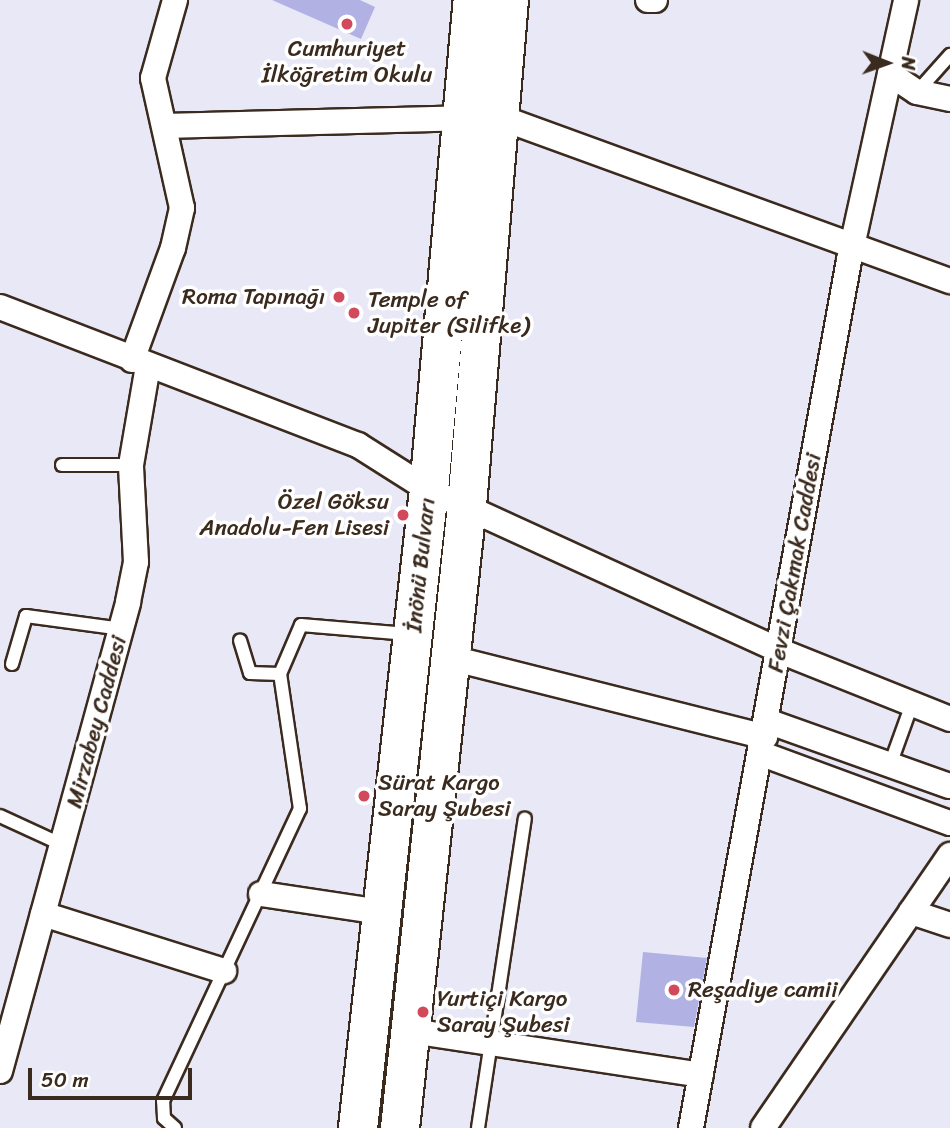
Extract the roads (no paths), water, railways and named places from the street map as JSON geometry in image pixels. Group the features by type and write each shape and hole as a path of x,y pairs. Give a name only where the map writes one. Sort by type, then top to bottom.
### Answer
{"main road":[{"name":"İnönü Bulvarı","path":"400,1128 467,505 481,118 473,0"},
{"name":"İnönü Bulvarı","path":"358,1128 429,490 481,118 509,0"}],"street":[{"name":"Mirzabey Caddesi","path":"1,1061 64,845 122,629 136,562 131,465 140,363 182,208 166,126 153,78 175,0"},
{"path":"648,0 656,0"},
{"name":"Fevzi Çakmak Caddesi","path":"692,1127 852,248 906,0"},
{"path":"890,75 917,92 950,99"},
{"path":"166,126 481,118 950,281"},
{"path":"0,307 358,445 429,490 467,505 780,651 950,719"},
{"path":"451,658 765,737 890,765 950,786"},
{"path":"765,737 950,823"},
{"path":"763,1128 950,855"},
{"path":"261,894 382,912"},
{"path":"911,912 950,925"},
{"path":"43,914 224,971"},
{"path":"411,1031 701,1074"}],"lane":[{"path":"917,92 950,55"},
{"path":"62,465 131,465"},
{"path":"12,664 26,616 122,629"},
{"path":"175,1128 164,1118 163,1101 300,809 280,674 301,625 413,635"},
{"path":"240,640 250,673 280,674"},
{"path":"890,765 912,704"},
{"path":"0,816 64,845"},
{"path":"478,1128 525,819"}],"place":[{"name":"Cumhuriyet İlköğretim Okulu","path":"347,24"},
{"name":"Roma Tapınağı","path":"339,297"},
{"name":"Temple of Jupiter (Silifke)","path":"354,313"},
{"name":"Özel Göksu Anadolu-Fen Lisesi","path":"403,515"},
{"name":"Sürat Kargo Saray Şubesi","path":"364,796"},
{"name":"Reşadiye camii","path":"674,990"},
{"name":"Yurtiçi Kargo Saray Şubesi","path":"423,1012"}]}
